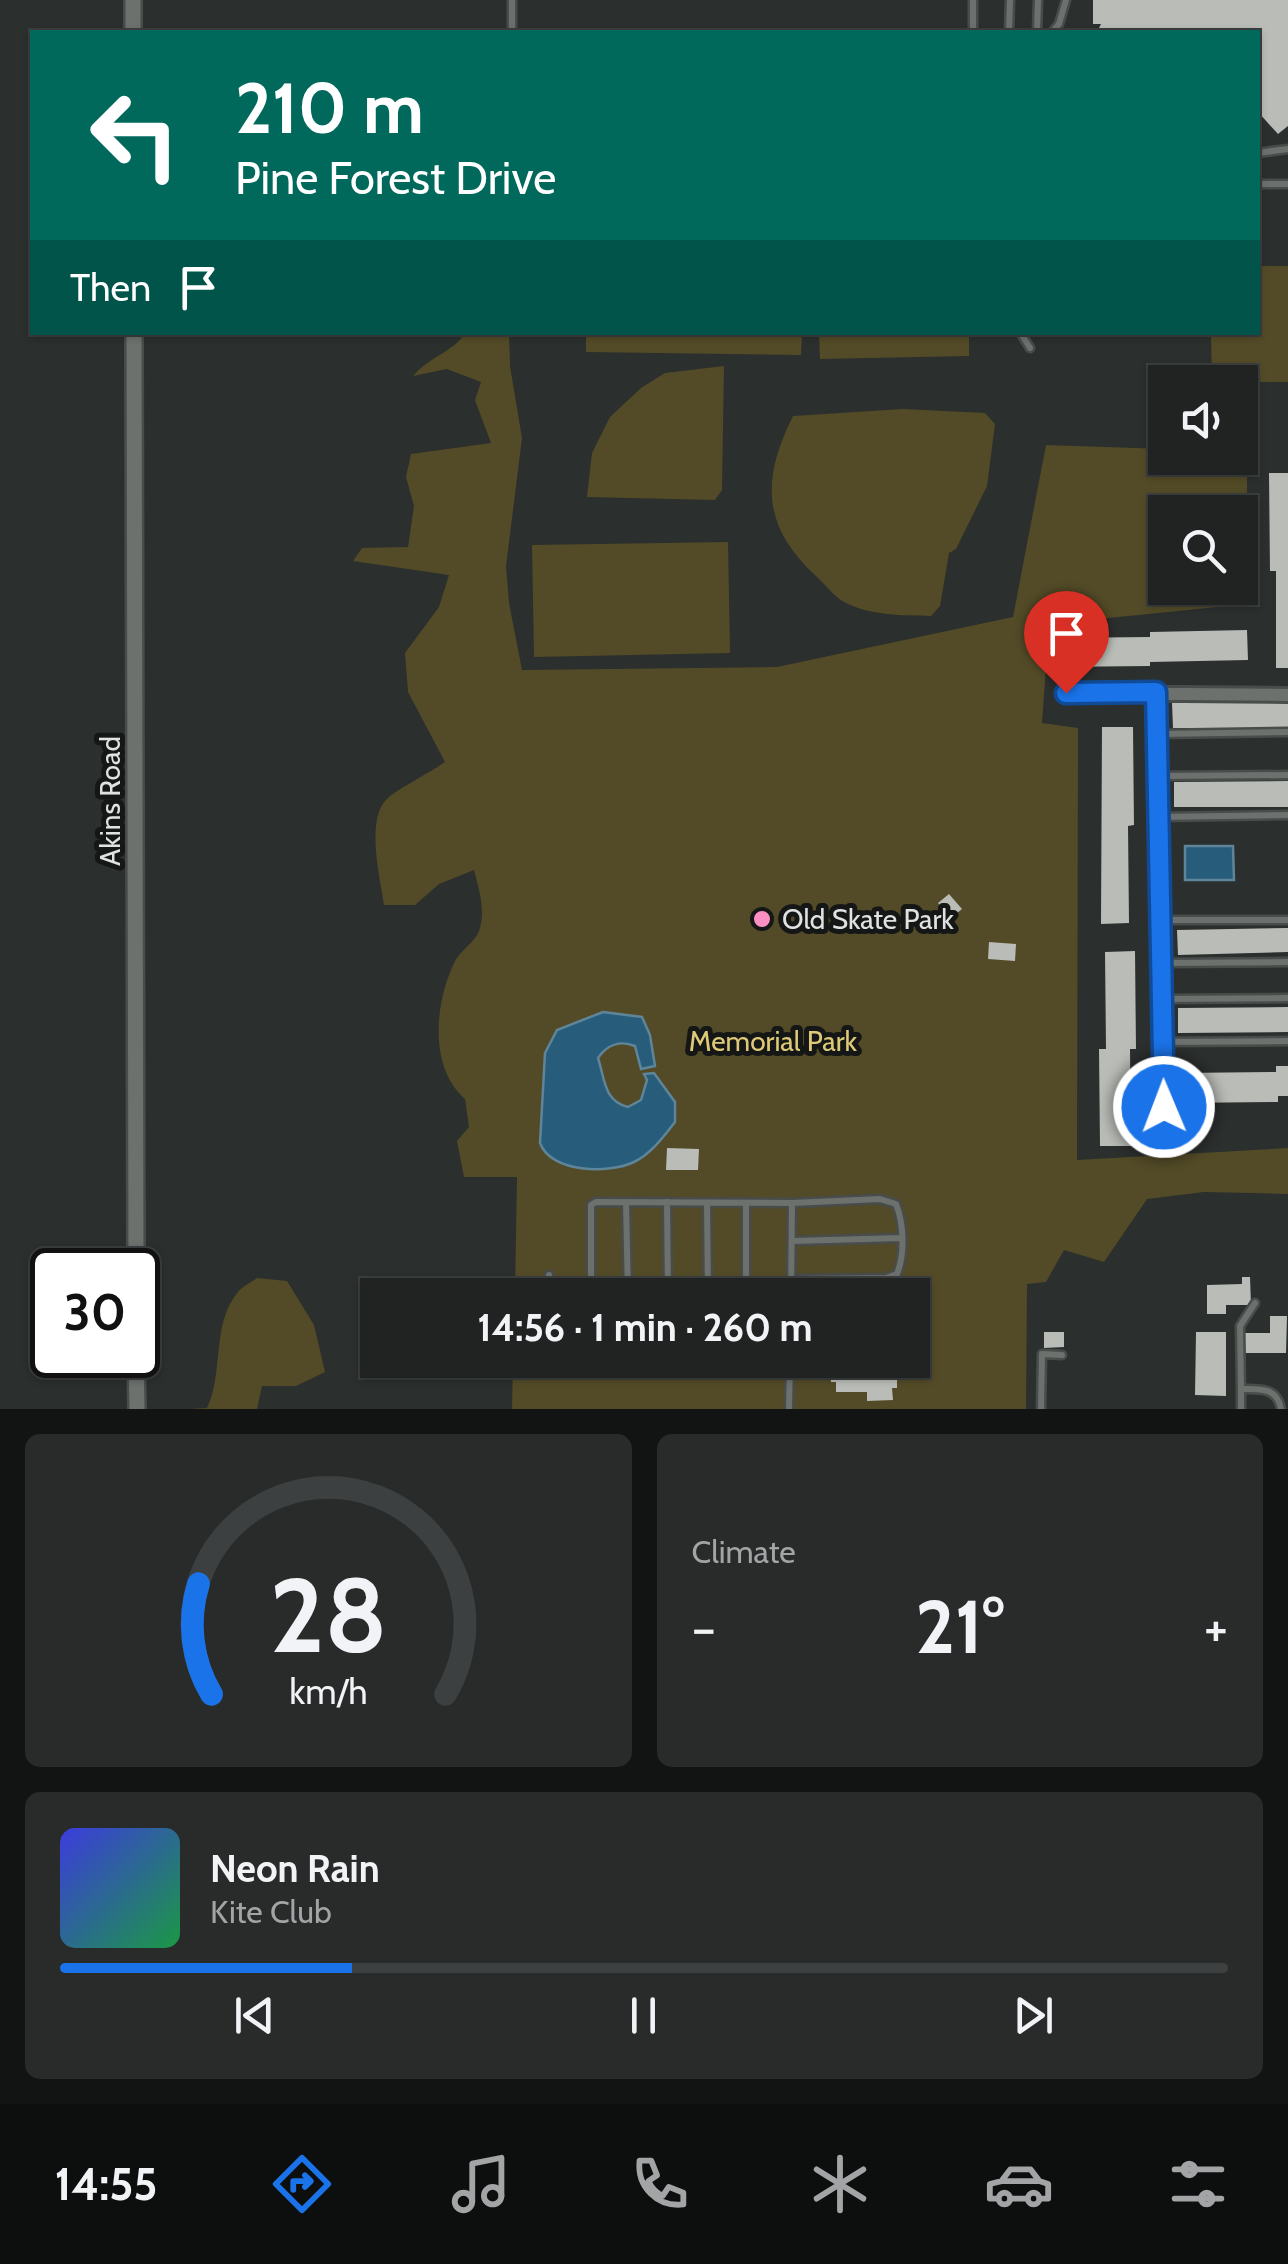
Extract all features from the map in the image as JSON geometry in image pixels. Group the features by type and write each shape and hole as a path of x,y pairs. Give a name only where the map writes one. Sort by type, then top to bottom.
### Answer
{"street":[{"path":"133,0 133,30"},
{"name":"Akins Road","path":"134,335 136,1248"},
{"path":"1156,692 1165,1139"},
{"path":"1066,693 1288,694"},
{"path":"136,1378 137,1409"}],"lane":[{"path":"512,0 512,30"},
{"path":"973,0 973,30"},
{"path":"1009,30 1010,0"},
{"path":"1037,30 1038,0"},
{"path":"1054,30 1066,0"},
{"path":"1260,153 1288,149"},
{"path":"1260,184 1288,184"},
{"path":"1022,335 1030,348"},
{"path":"1156,734 1288,732"},
{"path":"1157,776 1288,774"},
{"path":"1158,817 1288,815"},
{"path":"1160,920 1288,920"},
{"path":"1161,963 1288,962"},
{"path":"1162,998 1288,998"},
{"path":"1163,1042 1288,1041"},
{"path":"591,1278 591,1205 596,1202 792,1203 880,1199 896,1204 901,1216 901,1263 896,1274 886,1278"},
{"path":"626,1202 628,1278"},
{"path":"667,1202 668,1278"},
{"path":"707,1202 708,1278"},
{"path":"746,1203 746,1278"},
{"path":"792,1203 792,1278"},
{"path":"792,1241 901,1238"},
{"path":"1241,1409 1240,1326 1255,1303"},
{"path":"1041,1409 1042,1354 1062,1355"},
{"path":"788,1408 789,1378"},
{"path":"1241,1389 1268,1390 1276,1394 1281,1409"}],"green space":[{"path":"1260,266 1288,266 1288,382 1258,382 1258,365 1212,365 1211,335 1260,335"},
{"name":"Memorial Park","path":"463,335 509,335 522,438 506,566 522,670 777,667 1013,617 1046,445 1148,448 1148,475 1247,475 1247,495 1148,495 1148,605 1237,605 1049,624 1042,723 1078,728 1077,1160 1288,1148 1288,1194 1204,1192 1147,1199 1104,1262 1064,1250 1046,1282 1027,1284 1026,1409 512,1409 513,1378 930,1378 930,1278 515,1278 517,1177 464,1177 457,1141 469,1127 465,1099 453,1085 440,1052 440,1014 448,977 481,923 481,900 474,870 439,884 415,905 384,905 377,863 376,831 382,805 445,762 408,692 405,653 439,607 449,575 353,561 362,548 408,547 414,506 406,477 411,454 491,443 475,400 481,382 447,369 413,376"},
{"path":"586,335 802,335 801,355 586,352"},
{"path":"819,335 969,335 969,356 820,359"},
{"path":"724,366 722,490 715,500 587,497 592,453 610,417 641,388 665,373"},
{"path":"903,409 985,413 995,424 987,486 956,549 949,553 940,606 931,616 877,613 842,601 786,540 772,502 776,461 793,416"},
{"path":"728,542 730,653 534,657 532,545"},
{"path":"257,1278 287,1281 314,1325 325,1372 296,1386 262,1386 257,1409 189,1409 207,1408 224,1319 238,1292"}],"water":[{"path":"1185,846 1233,846 1234,880 1185,880"},
{"path":"603,1012 642,1017 650,1035 655,1066 641,1069 635,1046 619,1044 605,1050 598,1058 610,1095 628,1107 641,1100 647,1080 644,1074 654,1073 675,1102 675,1122 652,1150 634,1162 610,1168 582,1168 556,1160 540,1143 545,1053 557,1030"}],"building":[{"path":"1093,0 1288,0 1288,126 1278,134 1260,114 1260,30 1098,30 1101,24 1093,24"},
{"path":"1269,473 1288,473 1288,668 1276,668 1276,571 1270,571"},
{"path":"1247,630 1248,660 1053,667 1053,638"},
{"path":"1288,702 1288,728 1173,728 1172,703"},
{"path":"1102,727 1133,727 1129,923 1101,924"},
{"path":"1288,781 1288,807 1174,807 1174,782"},
{"path":"949,894 962,909 951,918 938,903"},
{"path":"1288,928 1288,952 1178,955 1177,930"},
{"path":"989,942 1016,944 1015,961 988,959"},
{"path":"1135,951 1136,1049 1130,1049 1131,1146 1100,1146 1099,1049 1106,1049 1105,952"},
{"path":"1288,1007 1288,1032 1178,1033 1178,1008"},
{"path":"1276,1066 1288,1066 1288,1096 1278,1096 1278,1102 1179,1103 1179,1073 1276,1072"},
{"path":"667,1148 699,1149 698,1170 666,1170"},
{"path":"1242,1277 1250,1277 1251,1305 1226,1305 1226,1314 1207,1314 1207,1285 1242,1284"},
{"path":"1270,1316 1287,1316 1286,1353 1245,1353 1245,1333 1270,1333"},
{"path":"1044,1332 1064,1332 1064,1347 1044,1348"},
{"path":"1196,1332 1226,1332 1226,1396 1195,1395"},
{"path":"831,1378 897,1378 897,1388 892,1388 893,1400 867,1401 867,1392 836,1392 836,1382 831,1382"}],"place":[{"name":"Old Skate Park","path":"762,919"}],"route":[{"path":"1066,693 1156,692 1164,1107"}]}
